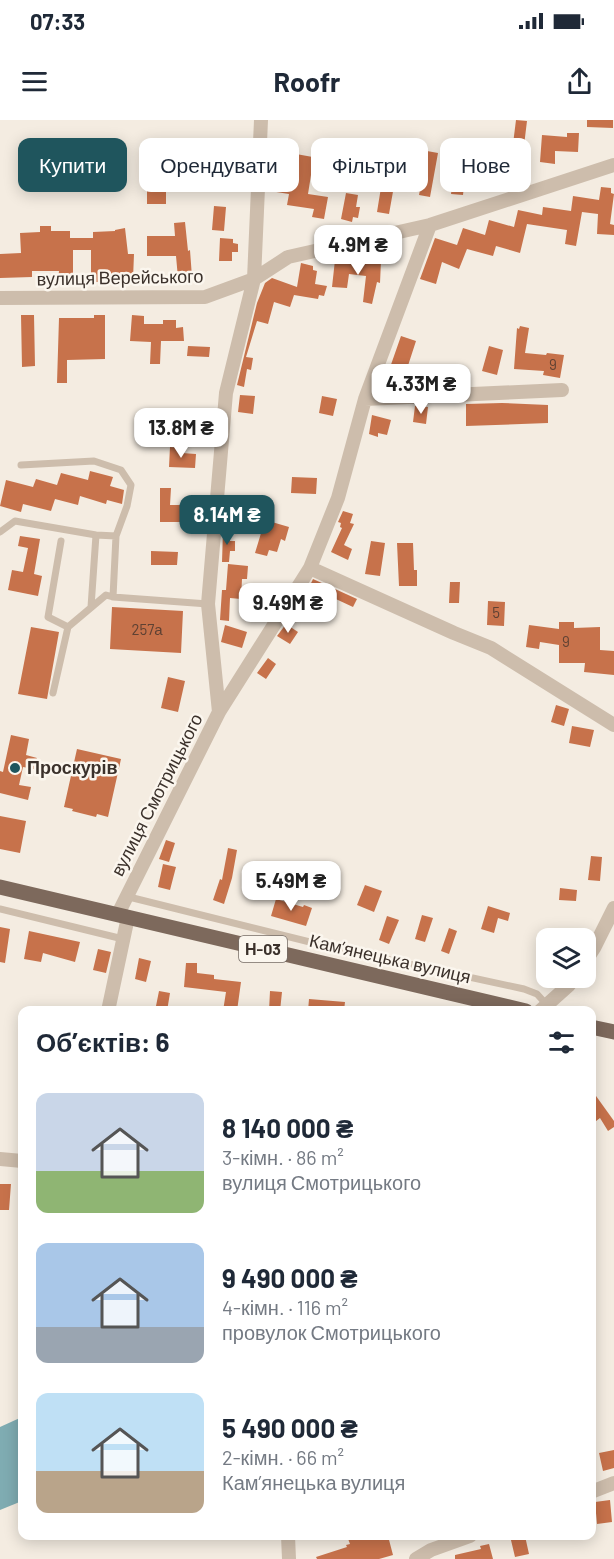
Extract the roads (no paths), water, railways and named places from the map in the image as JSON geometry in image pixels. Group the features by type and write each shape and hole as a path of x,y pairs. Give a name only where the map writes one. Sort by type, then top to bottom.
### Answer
{"main road":[{"name":"Камʼянецька вулиця","path":"0,887 505,1006"},
{"path":"596,1028 614,1032"}],"street":[{"name":"вулиця Смотрицького","path":"109,1006 123,939 125,896 219,712 208,604 226,393 254,279 261,120"},
{"name":"вулиця Верейського","path":"0,298 205,297 254,279 288,257 430,225 614,165"},
{"path":"219,712 310,568 338,498 365,399 430,225"},
{"path":"365,399 562,390"},
{"path":"310,568 491,648 614,725"},
{"path":"596,944 614,908"},
{"path":"546,1006 566,988"},
{"path":"0,1159 18,1161"},
{"path":"596,1490 614,1483"},
{"path":"288,1540 289,1559"},
{"path":"416,1559 431,1550 459,1540"}],"lane":[{"path":"21,465 94,461 121,470 131,485 127,506 116,536 113,597"},
{"path":"0,532 15,521 96,535 116,536"},
{"path":"91,607 96,535"},
{"path":"61,541 48,617 68,627"},
{"path":"53,693 68,627 106,595 208,604"},
{"path":"125,896 326,946 524,989 537,994 543,1006"},
{"path":"0,909 123,939"}],"water":[{"path":"18,1419 18,1503 0,1510 0,1427"}],"place":[{"name":"Проскурів","path":"15,768"}]}
